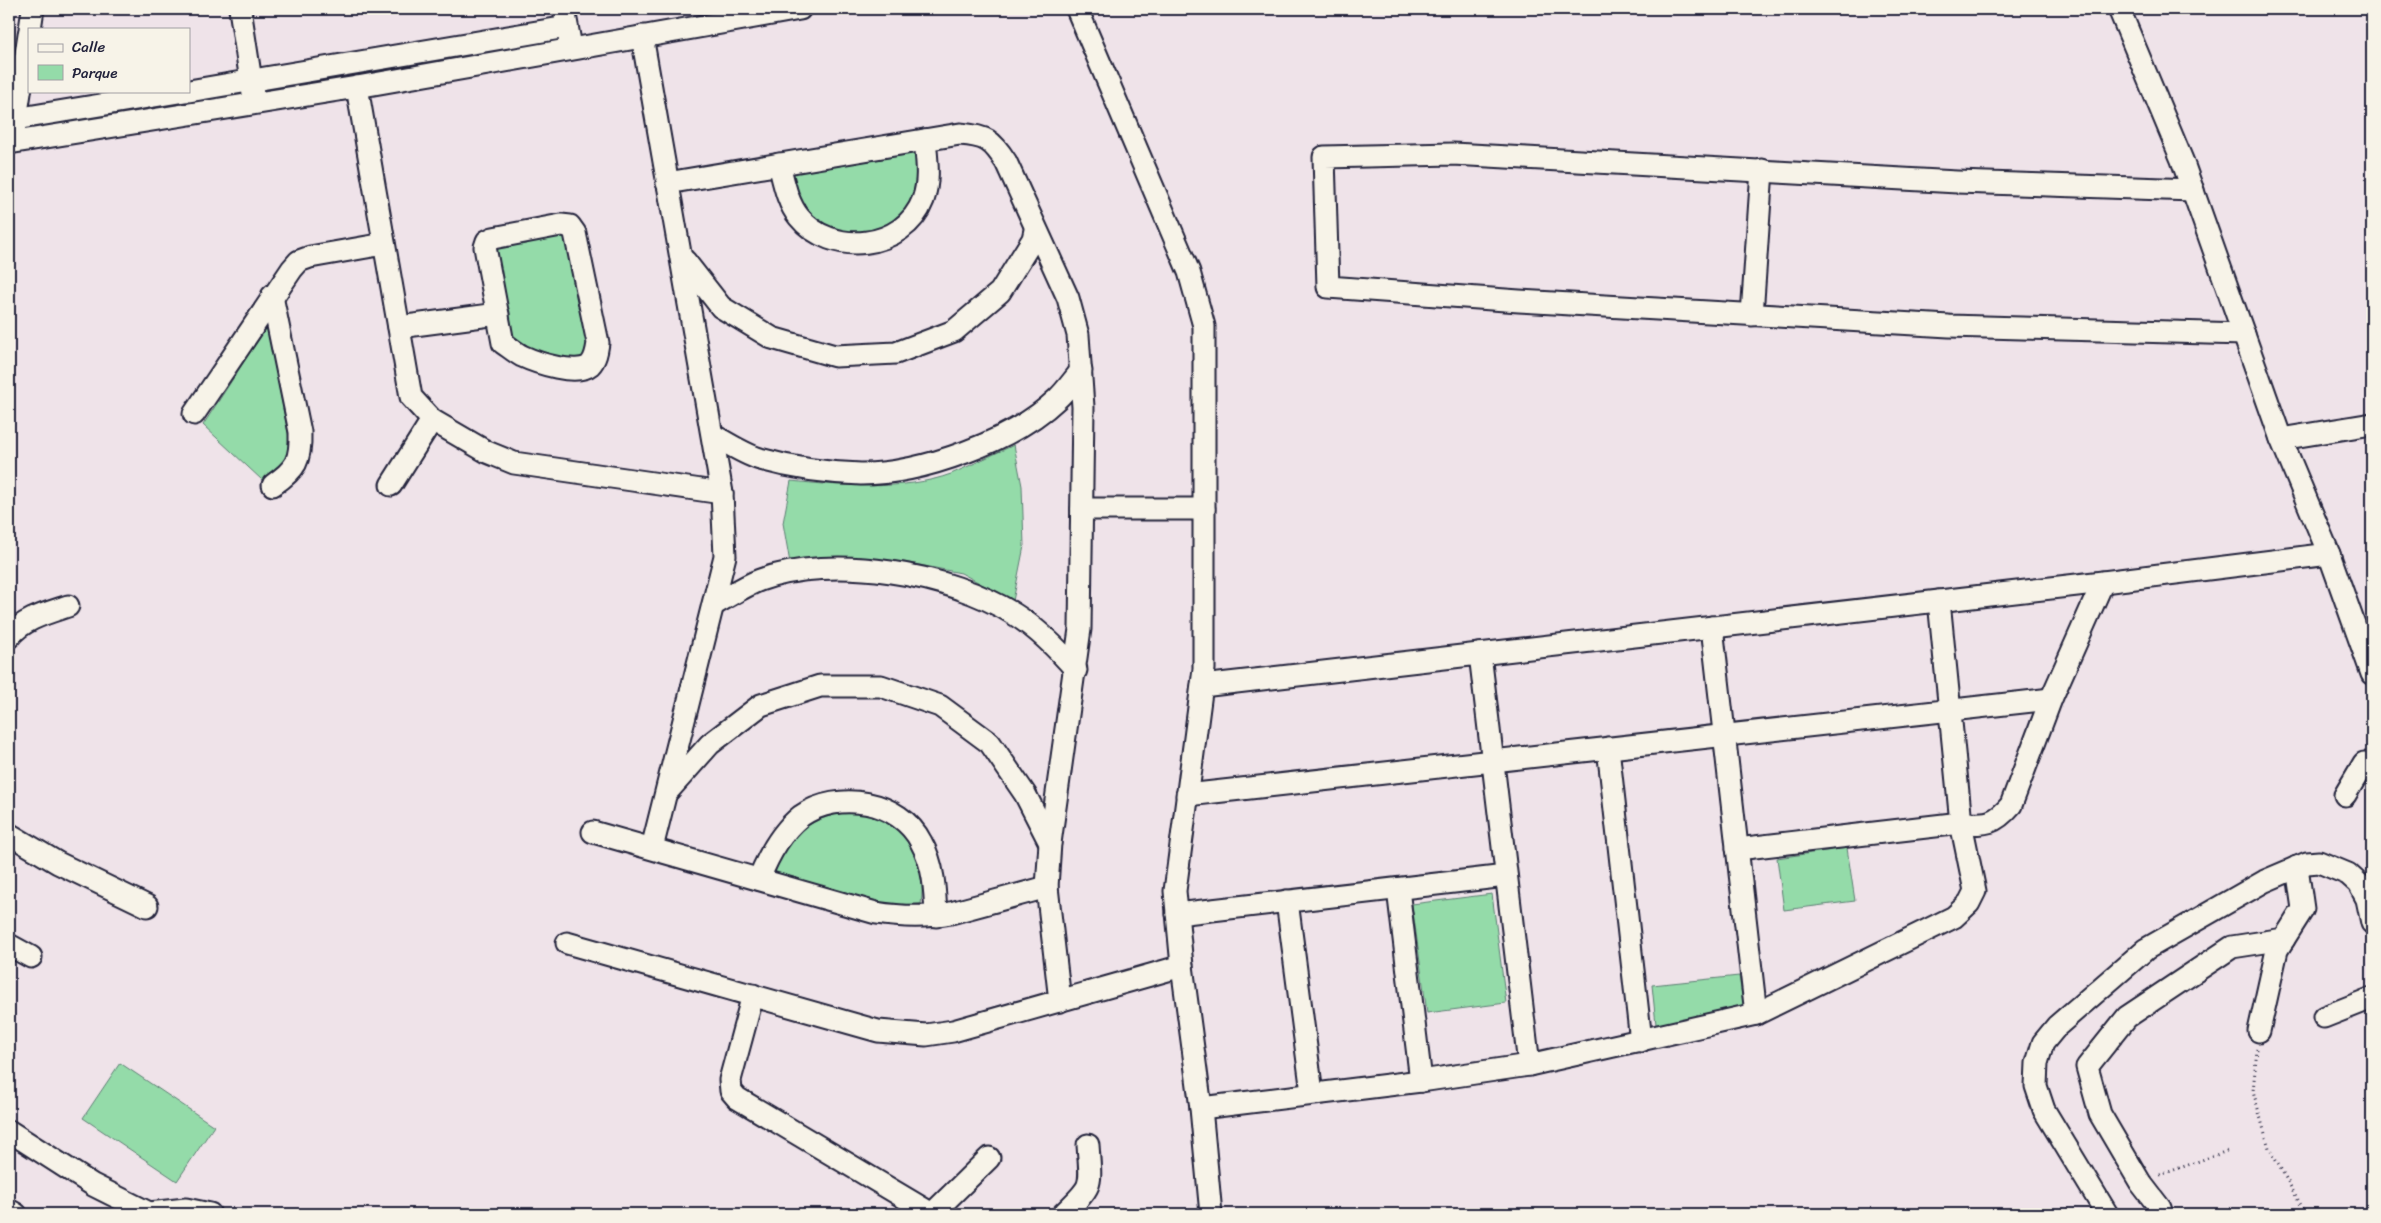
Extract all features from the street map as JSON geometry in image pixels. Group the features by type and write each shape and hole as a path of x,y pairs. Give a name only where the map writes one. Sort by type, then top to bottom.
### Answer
{"street":[{"path":"30,28 32,9"},
{"path":"240,9 255,104"},
{"path":"28,39 12,120 11,143 357,87 800,9"},
{"path":"1077,9 1189,272 1204,326 1204,669 1175,891 1182,966 1201,1108 1211,1214"},
{"path":"2119,9 2193,190 2280,439 2329,554 2372,674"},
{"path":"190,90 566,18 571,49"},
{"path":"642,36 722,493 725,556 652,848"},
{"path":"357,87 411,397 432,420 487,452 514,463 722,493"},
{"path":"12,120 181,92"},
{"path":"668,183 960,134 980,135 995,144 1006,162 1035,230 1068,298 1078,335 1081,370 1082,509 1080,629 1076,670 1050,843 1047,887 1060,1001"},
{"path":"779,164 787,197 799,218 817,233 840,243 865,244 888,237 908,222 922,202 928,178 925,140"},
{"path":"2193,190 1957,182 1453,154 1324,157 1328,287 1519,301 1949,326 2244,334"},
{"path":"1752,315 1762,170"},
{"path":"561,225 570,226 575,233 598,343 596,354 591,364 578,370 546,365 521,356 503,343 498,314 485,247 487,241 493,238 561,225"},
{"path":"681,255 696,278 721,307 772,338 835,356 896,353 954,331 1000,292 1033,239 1035,230"},
{"path":"194,414 272,296 299,261 310,257 384,244"},
{"path":"272,296 300,432 300,454 291,472 273,485"},
{"path":"399,327 498,314"},
{"path":"712,435 758,458 810,469 862,474 914,467 965,454 1013,430 1056,400 1081,370"},
{"path":"391,486 432,420"},
{"path":"2280,439 2372,424"},
{"path":"1082,509 1204,509"},
{"path":"1202,686 2103,582 2329,554"},
{"path":"713,605 760,580 810,570 865,568 916,575 967,591 1014,614 1054,646 1076,670"},
{"path":"1737,849 1961,823 1986,824 1999,818 2011,805 2052,699 2103,582"},
{"path":"1201,1108 1421,1081 1529,1065 1756,1014 1954,917 1969,903 1975,891 1961,823 1938,601"},
{"path":"9,637 36,617 68,606"},
{"path":"1712,627 1756,1014"},
{"path":"1480,654 1529,1065"},
{"path":"666,793 710,744 761,705 820,686 881,686 940,706 990,743 1025,794 1050,843"},
{"path":"1187,795 2052,699"},
{"path":"1608,748 1640,1041"},
{"path":"2345,795 2370,763"},
{"path":"758,879 767,856 782,836 801,816 826,804 852,801 879,806 902,819 920,840 931,864 936,892 936,916"},
{"path":"593,832 876,913 896,917 936,916 1047,887"},
{"path":"9,834 58,863 146,906"},
{"path":"2107,1214 2044,1110 2036,1086 2037,1064 2043,1043 2057,1026 2146,949 2265,881 2307,863 2319,862 2348,874 2359,884 2368,886 2372,923"},
{"path":"2259,1031 2277,950 2303,909 2297,867"},
{"path":"1177,914 1506,876"},
{"path":"1398,889 1421,1081"},
{"path":"1287,901 1312,1093"},
{"path":"2162,1214 2160,1208 2140,1182 2100,1114 2087,1067 2127,1017 2232,947 2284,939"},
{"path":"567,943 878,1031 926,1035 953,1031 1182,966"},
{"path":"9,945 31,957"},
{"path":"753,995 730,1080 731,1091 737,1098 932,1214 989,1158"},
{"path":"2324,1017 2372,998"},
{"path":"9,1131 93,1185 149,1213 186,1209 210,1214"},
{"path":"1062,1214 1084,1194 1090,1184 1088,1145"},
{"path":"9,1210 16,1214"}],"path":[{"path":"2259,1031 2253,1091 2269,1148 2306,1214"},
{"path":"2140,1182 2230,1150"}],"green space":[{"path":"918,153 920,176 915,195 905,211 891,222 875,230 857,233 840,231 823,224 808,212 799,199 792,173"},
{"path":"568,232 589,351 576,363 533,352 510,337 493,246"},
{"path":"267,326 289,438 287,454 283,464 262,480 203,425"},
{"path":"1014,445 1022,486 1024,546 1013,601 961,573 904,562 842,558 790,563 783,523 791,481 872,486 913,483 951,474"},
{"path":"847,812 867,814 884,821 905,839 918,863 921,876 921,904 888,905 775,872 787,847 801,830 820,819"},
{"path":"1847,848 1855,901 1784,910 1777,858"},
{"path":"1492,894 1506,1003 1427,1013 1412,904"},
{"path":"1739,976 1746,1022 1658,1044 1652,985"},
{"path":"120,1063 214,1126 177,1181 83,1118"}]}
